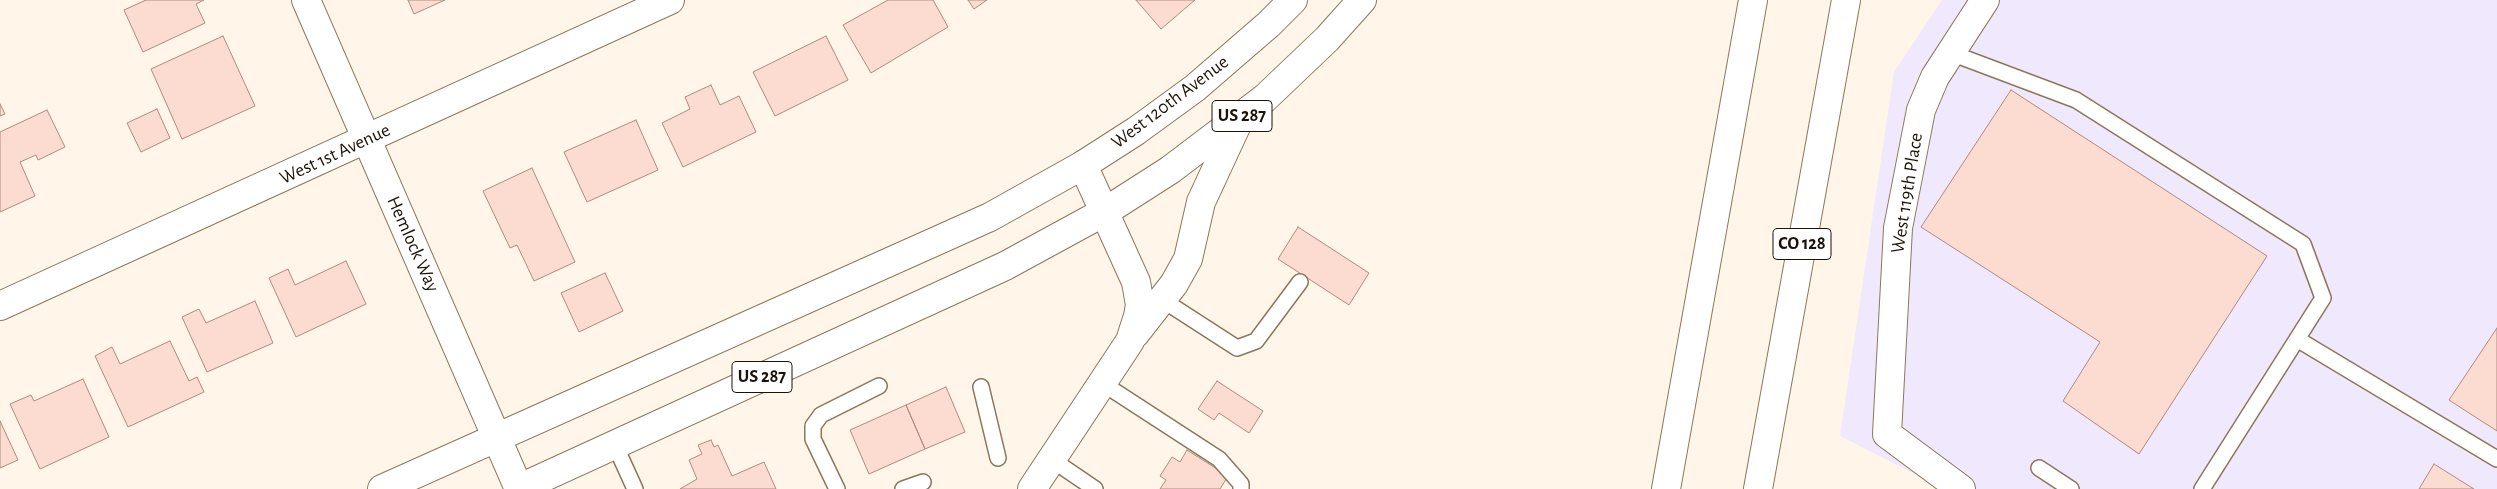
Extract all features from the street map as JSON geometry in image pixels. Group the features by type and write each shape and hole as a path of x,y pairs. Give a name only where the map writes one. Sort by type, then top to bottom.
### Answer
{"main road":[{"name":"Hemlock Way","path":"306,0 519,489"},
{"name":"West 1st Avenue","path":"0,306 670,0"},
{"name":"West 120th Avenue","path":"1083,165 1136,131 1195,88 1269,24 1293,0"},
{"name":"US 287","path":"519,489 1004,266 1106,212 1170,170 1265,98 1327,39 1362,0"},
{"path":"1666,489 1752,0"},
{"name":"CO 128","path":"1758,489 1846,0"},
{"name":"West 119th Place","path":"1961,489 1886,434 1898,228 1921,110 1935,77 1985,0"},
{"path":"1032,489 1130,341 1174,284 1188,259 1201,202 1240,118"},
{"path":"1083,165 1106,212 1136,282 1140,305 1130,341"},
{"name":"US 287","path":"382,489 990,217 1083,165"}],"lane":[{"path":"1951,53 2076,100 2303,244 2323,298 2202,489"},
{"path":"1136,282 1237,348 1256,341 1300,282"},
{"path":"2297,339 2497,459"},
{"path":"1102,383 1219,459 1241,484 1241,489"},
{"path":"837,489 812,439 813,426 821,415 879,386"},
{"path":"981,387 998,458"},
{"path":"616,445 635,489"},
{"path":"1051,459 1095,489"},
{"path":"2039,468 2071,489"},
{"path":"903,489 923,482"}],"shaded area":[{"path":"1942,0 2497,0 2497,489 1944,489 1840,436 1894,72"}],"building":[{"path":"146,0 204,0 196,4 205,23 143,52 124,10"},
{"path":"408,0 445,0 414,14"},
{"path":"888,0 933,0 948,27 871,73 843,25"},
{"path":"968,0 987,0 974,9"},
{"path":"1136,0 1195,0 1161,29"},
{"path":"223,36 255,106 182,139 151,69"},
{"path":"826,36 848,80 775,116 753,72"},
{"path":"711,85 720,105 739,96 756,132 683,167 662,123 690,109 685,97"},
{"path":"2011,90 2267,256 2139,454 2063,401 2100,342 1921,227"},
{"path":"0,104 5,114 0,116"},
{"path":"157,109 170,138 141,152 127,123"},
{"path":"47,110 65,147 38,160 36,155 20,162 35,196 0,212 0,132"},
{"path":"636,120 658,170 587,202 564,152"},
{"path":"532,168 575,262 534,281 517,245 510,248 483,191"},
{"path":"1298,227 1369,273 1349,305 1278,259"},
{"path":"346,261 366,304 296,337 269,278 288,269 295,285"},
{"path":"605,273 623,311 579,332 561,293"},
{"path":"255,301 273,343 207,372 182,317 199,309 206,323"},
{"path":"2497,328 2497,431 2449,400"},
{"path":"170,341 189,381 197,377 204,392 128,427 95,356 112,347 120,364"},
{"path":"83,379 109,437 40,469 10,404 31,395 34,401"},
{"path":"1217,381 1263,411 1249,433 1219,413 1214,420 1198,409"},
{"path":"946,387 965,432 925,449 906,405"},
{"path":"906,405 925,449 869,474 850,430"},
{"path":"0,421 18,460 0,468"},
{"path":"711,440 714,447 718,445 732,476 764,462 776,489 680,489 697,479 689,460 702,454 698,445"},
{"path":"1187,450 1228,476 1220,489 1160,489 1166,480 1160,476 1172,457 1180,462"},
{"path":"2434,464 2474,489 2419,489"}]}
